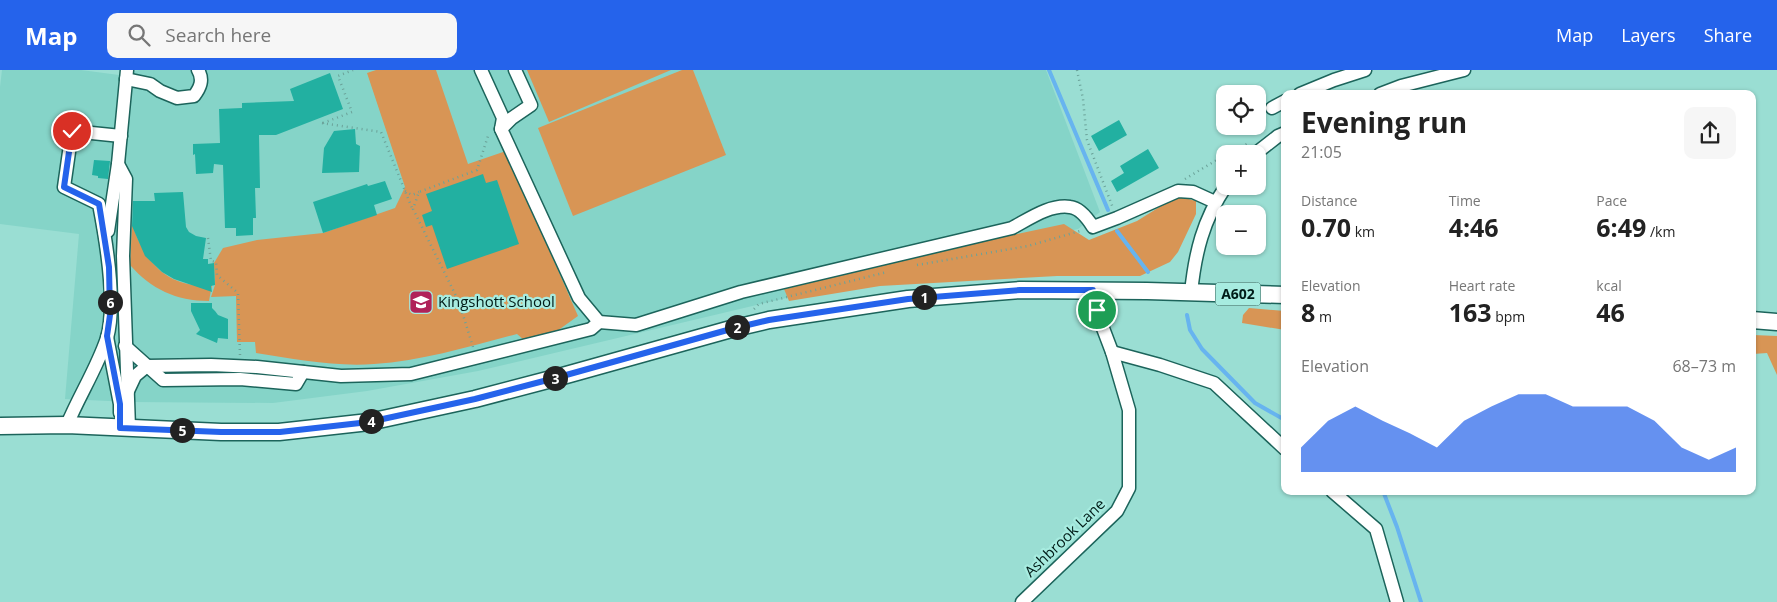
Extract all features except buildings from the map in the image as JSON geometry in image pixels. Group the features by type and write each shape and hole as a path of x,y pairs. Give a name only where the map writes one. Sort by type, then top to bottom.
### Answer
{"main road":[{"name":"A602","path":"0,426 67,425 221,432 280,432 369,422 494,394 769,320 908,299 1020,290 1281,295"},
{"path":"1756,320 1777,322"}],"street":[{"path":"106,244 118,164 127,74 150,84 170,96 185,98 194,96 200,87 202,76 198,70"},
{"path":"481,70 504,118 501,129 579,298 599,322 636,325 741,292 1012,228 1051,208 1071,206 1083,213 1094,226 1178,191 1193,192 1215,202"},
{"path":"501,129 512,118 531,105 515,70"},
{"path":"1310,90 1365,70"},
{"path":"1390,90 1440,72 1464,70"},
{"path":"1272,108 1281,103"},
{"path":"67,425 98,362 107,336 110,315 109,267 99,204 64,187 72,131 121,136"},
{"path":"1266,145 1281,135"},
{"path":"118,164 126,179 123,256 127,393 124,428"},
{"path":"1191,293 1193,269 1201,234 1220,195"},
{"name":"Ashbrook Lane","path":"1022,602 1117,511 1129,488 1129,410 1112,352 1101,323 1093,290"},
{"path":"127,393 135,376 147,366 240,366 342,376 411,374 591,330 599,322"},
{"path":"107,336 124,428"},
{"path":"126,346 163,380 240,379 296,384 304,372"},
{"path":"1112,352 1160,365 1214,383 1281,445"},
{"path":"240,366 240,379"},
{"path":"1337,495 1376,529 1397,602"}],"path":[{"path":"353,70 338,76 352,112 322,123 381,132 413,209 458,302 476,358"},
{"path":"1077,70 1083,99 1087,140 1117,218"},
{"path":"405,190 412,194 477,170 488,136 501,129"},
{"path":"1178,191 1183,181 1216,161"},
{"path":"413,209 419,192"},
{"path":"911,266 1028,246 1094,226"},
{"path":"208,238 210,262 216,262 217,276 238,294 240,366"},
{"path":"752,310 759,304 892,270"}],"shaded area":[{"name":"Kingshott School","path":"2,70 81,70 119,75 139,70 1046,70 1100,212 1078,229 478,371 367,391 273,403 131,402 65,399 79,234 0,224 0,87"},
{"path":"376,70 436,70 468,164 506,151 578,316 557,331 524,340 517,334 410,360 374,364 330,363 256,353 255,342 237,342 236,296 211,297 215,285 214,263 223,248 257,240 323,233 395,208 405,187 367,73"},
{"path":"527,70 671,70 549,122"},
{"path":"682,70 693,70 726,155 573,216 538,128"},
{"path":"1177,196 1196,201 1196,214 1178,252 1170,262 1140,276 1057,276 880,286 789,301 784,289 1064,224 1089,240 1137,221"},
{"path":"132,224 144,251 160,271 183,283 212,285 209,301 186,299 165,292 147,281 130,265"},
{"path":"1249,308 1281,311 1281,329 1242,323 1243,315"},
{"path":"1756,335 1777,336 1777,375 1767,353 1756,354"}],"waterway":[{"path":"1049,70 1108,210"},
{"path":"1117,231 1148,272"},
{"path":"1187,315 1190,330 1202,349 1255,403 1281,418"},
{"path":"1385,495 1421,602"}],"place":[{"name":"Kingshott School","path":"421,302"}],"route":[{"path":"72,131 64,187 99,204 105,232 109,267 110,315 107,336 120,404 120,428 280,432 369,422 475,399 769,320 908,299 1020,290 1093,290 1097,310"}]}
